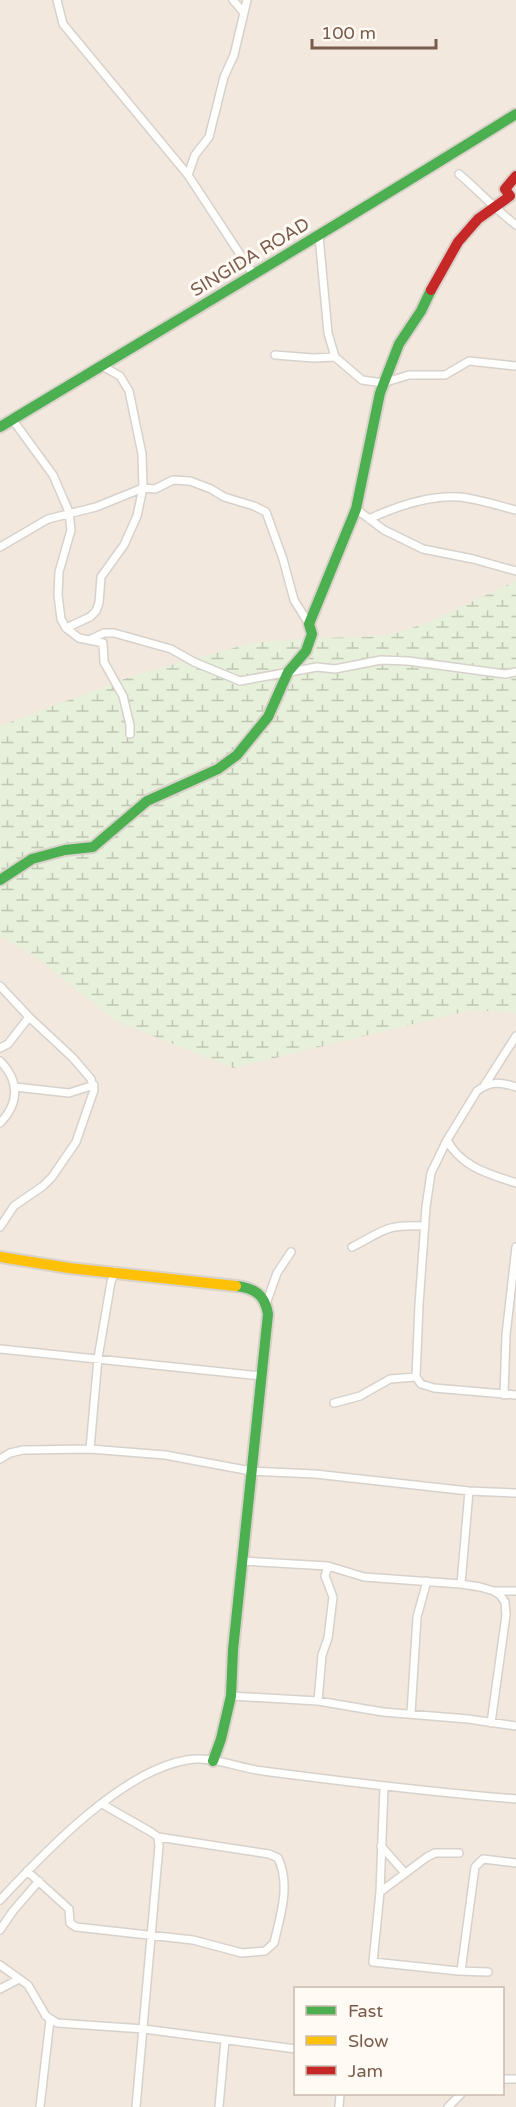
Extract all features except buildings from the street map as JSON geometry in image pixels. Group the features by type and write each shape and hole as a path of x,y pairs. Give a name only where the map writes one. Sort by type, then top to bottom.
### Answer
{"main road":[{"name":"SINGIDA ROAD","path":"0,427 319,236 515,115"},
{"path":"0,879 32,859 65,850 93,847 147,801 218,769 237,755 268,717 288,672 306,651 312,634 309,624 356,509 366,468 369,439 383,383 399,344 421,311 453,251 472,226 510,196 505,189 516,176"},
{"path":"0,1257 69,1268 253,1289 261,1293 267,1301 268,1314 233,1650 231,1696 213,1761"}],"street":[{"path":"57,0 63,24 188,175 253,274"},
{"path":"233,0 244,13"},
{"path":"188,175 195,155 209,137 224,76 234,55 246,0"},
{"path":"459,174 485,196 493,208 516,225"},
{"path":"319,236 328,333 335,357 362,380 383,383 409,375 445,375 469,361 516,366"},
{"path":"275,355 335,357"},
{"path":"66,628 84,621 96,611 99,603 101,577 124,545 136,516 142,488 142,454 129,391 120,376 102,366"},
{"path":"12,419 53,475 69,512 71,530 59,572 58,595 61,619 66,628 80,638 103,643 104,662 123,696 130,734"},
{"path":"0,547 48,519 96,507 142,488 155,489 173,480 190,481 224,497 266,512 283,559 294,600 309,624"},
{"path":"369,519 387,510 435,497 462,497 516,510"},
{"path":"356,509 399,539 423,549 516,571"},
{"path":"89,640 104,633 114,633 171,649 235,680 248,680 316,667 335,669 381,660 408,661 505,674 516,672"},
{"path":"0,986 73,1058 91,1078 94,1085 93,1096 76,1142 48,1182 14,1206 0,1227"},
{"path":"0,1048 8,1044 29,1017"},
{"path":"516,1035 484,1086 472,1096 431,1173 419,1305 416,1377 421,1384 434,1388 516,1395"},
{"path":"0,1061 10,1073 15,1087 11,1108 0,1123"},
{"path":"484,1086 504,1083 516,1087"},
{"path":"15,1087 69,1093 94,1085"},
{"path":"447,1140 466,1164 516,1183"},
{"path":"352,1247 392,1226 425,1226"},
{"path":"504,1395 506,1335 516,1247"},
{"path":"267,1301 277,1273 291,1252"},
{"path":"90,1449 98,1358 111,1282 115,1272"},
{"path":"0,1349 261,1376"},
{"path":"334,1403 360,1396 390,1379 416,1377"},
{"path":"0,1460 10,1453 23,1450 90,1449 165,1455 251,1471 315,1474 469,1491 516,1493"},
{"path":"461,1584 469,1491"},
{"path":"242,1561 328,1566 364,1577 461,1584 494,1591 516,1592"},
{"path":"318,1701 322,1654 328,1638 333,1597 325,1576 328,1566"},
{"path":"411,1713 417,1617 427,1581"},
{"path":"491,1723 506,1615 505,1602 494,1591"},
{"path":"231,1696 318,1701 383,1712 411,1713 516,1726"},
{"path":"0,1900 53,1844 102,1804 161,1767 188,1759 384,1787 516,1799"},
{"path":"384,1787 380,1892 373,1962 488,1972"},
{"path":"27,1871 69,1910 72,1926 193,1940 243,1953 265,1951 274,1943 284,1900 281,1866 278,1858 268,1854 158,1837 102,1804"},
{"path":"136,2107 158,1870 158,1837"},
{"path":"381,1846 405,1873"},
{"path":"380,1892 435,1853 459,1853"},
{"path":"460,1971 475,1867 483,1859 516,1863"},
{"path":"0,1930 39,1881"},
{"path":"0,1965 28,1985 46,2016 57,2023 144,2029 294,2049"},
{"path":"0,1989 19,1979"},
{"path":"40,2107 50,2020"},
{"path":"219,2107 225,2040"},
{"path":"448,2107 460,2095"}],"shaded area":[{"path":"0,0 516,0 516,2107 0,2107"}],"green space":[{"path":"516,581 516,1013 471,1010 233,1068 116,1021 30,953 0,937 0,726 135,675 252,643 368,637 397,633 432,621"}],"traffic: fast":[{"path":"0,427 516,114"},
{"path":"0,880 32,859 65,850 93,847 147,801 218,769 237,755 268,717 288,672 306,651 312,634 309,624 356,509 380,393 399,344 421,311 431,290"},
{"path":"213,1761 221,1739 231,1696 233,1650 268,1314 262,1297 254,1291 236,1286"}],"traffic: slow":[{"path":"0,1257 69,1268 236,1286"}],"traffic: jam":[{"path":"431,290 458,242 478,219 510,196 505,189 516,176"}]}
